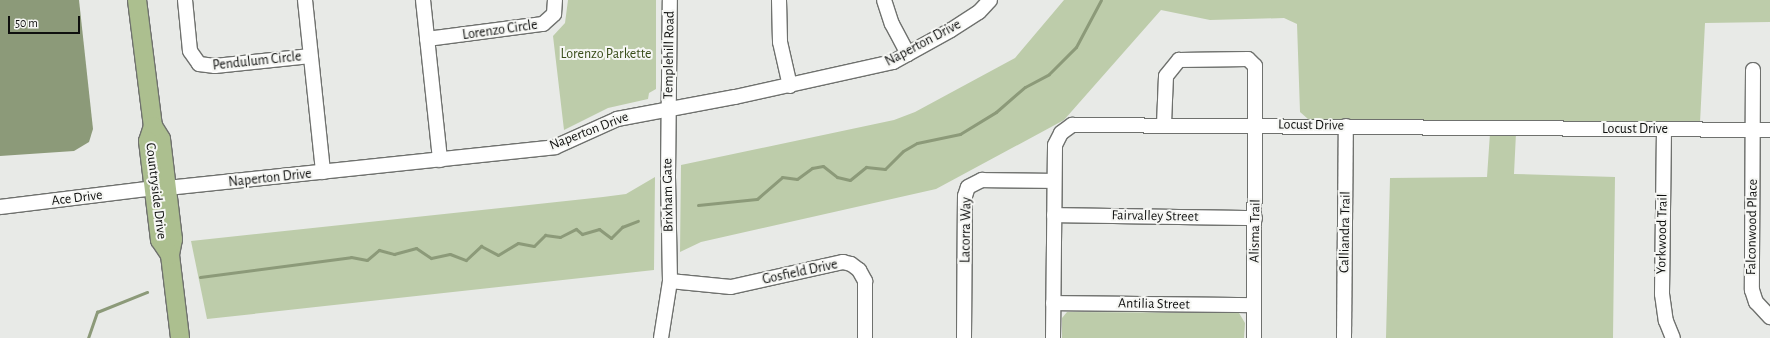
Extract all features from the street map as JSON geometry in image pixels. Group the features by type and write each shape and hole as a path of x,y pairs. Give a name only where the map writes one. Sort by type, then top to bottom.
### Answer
{"main road":[{"name":"Countryside Drive","path":"137,0 153,126 148,141 161,188 160,240 170,255 180,338"}],"street":[{"name":"Pendulum Circle","path":"185,0 190,51 199,64 215,66 310,56"},
{"name":"Pendulum Circle","path":"304,0 323,172"},
{"path":"423,0 440,160"},
{"name":"Lorenzo Circle","path":"427,39 543,24 554,14 555,0"},
{"name":"Templehill Road","path":"668,109 670,0"},
{"path":"779,0 780,42 790,86"},
{"path":"884,0 892,24 908,54"},
{"name":"Naperton Drive","path":"161,188 555,147 617,119 790,86 874,68 908,54 966,21 990,0"},
{"name":"Alisma Trail","path":"1164,124 1166,76 1173,64 1186,58 1248,59 1252,62 1256,70 1254,338"},
{"name":"Falconwood Place","path":"1754,70 1752,290 1756,302 1770,317"},
{"name":"Brixham Gate","path":"668,109 670,281"},
{"name":"Locust Drive","path":"1053,338 1055,145 1061,133 1072,125 1164,124 1770,130"},
{"name":"Calliandra Trail","path":"1344,338 1346,126"},
{"name":"Yorkwood Trail","path":"1664,129 1662,294 1666,321 1673,338"},
{"name":"Lacorra Way","path":"964,338 965,196 968,187 982,180 1054,181"},
{"name":"Ace Drive","path":"0,207 161,188"},
{"name":"Fairvalley Street","path":"1054,215 1255,218"},
{"name":"Gosfield Drive","path":"670,281 731,287 843,262 851,264 859,270 865,281 865,338"},
{"path":"661,338 670,281"},
{"name":"Antilia Street","path":"1053,303 1254,305"}],"green space":[{"name":"Lorenzo Parkette","path":"568,0 656,0 656,89 649,93 648,99 608,108 564,130 553,36 565,23"},
{"path":"1064,0 1770,0 1770,22 1705,23 1700,123 1308,119 1300,112 1297,24 1284,18 1210,20 1161,10 1064,120 936,189 701,242 680,252 681,165 894,120 915,112 1015,58"},
{"path":"1490,133 1516,133 1514,174 1615,177 1613,338 1386,338 1390,178 1487,177"},
{"path":"655,177 654,270 207,319 191,241 626,194"},
{"path":"1067,312 1239,313 1245,323 1244,338 1062,338 1062,318"}],"shaded area":[{"path":"0,0 79,0 93,129 89,142 74,151 0,156"}],"waterway":[{"path":"698,205 757,199 782,177 797,179 812,168 823,166 837,177 850,180 866,167 885,169 903,151 917,143 960,134 996,112 1025,87 1049,74 1076,47 1101,0"},
{"path":"200,277 351,257 367,260 379,250 394,254 416,248 431,258 450,254 466,260 481,246 498,255 518,243 534,246 545,235 560,237 576,229 582,234 599,229 611,238 622,227 638,221"},
{"path":"88,338 97,312 147,292"}]}
